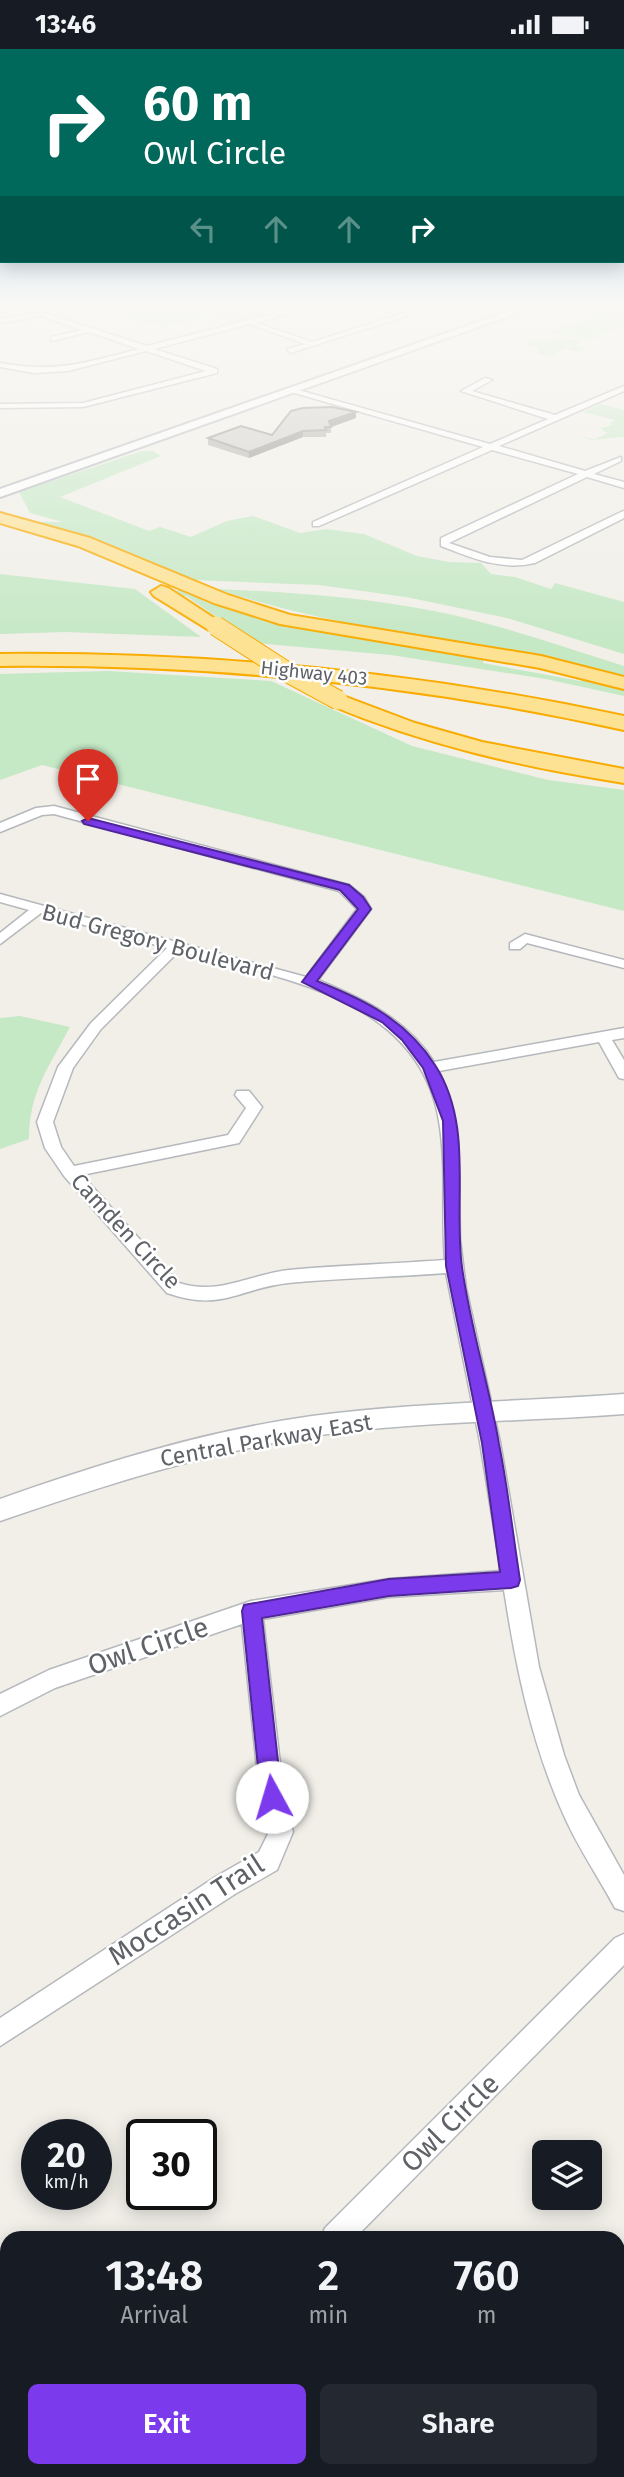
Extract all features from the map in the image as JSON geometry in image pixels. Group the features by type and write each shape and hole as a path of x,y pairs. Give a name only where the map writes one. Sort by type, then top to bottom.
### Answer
{"highway":[{"path":"0,518 84,542 221,599 287,620 541,662 624,683"},
{"path":"0,528 103,563 153,587 292,675 338,700 396,724 469,746 548,764 624,776"},
{"name":"Highway 403","path":"0,643 154,643 290,651 456,671 624,703"},
{"name":"Highway 403","path":"0,660 148,660 323,672 490,695 624,723"}],"main road":[{"path":"0,486 204,417"},
{"path":"0,493 216,417"}],"street":[{"path":"388,417 624,485"},
{"path":"316,524 555,418"},
{"path":"618,459 444,540 444,544 496,561 520,564 533,561 624,514"},
{"path":"0,828 40,811 54,810 344,888 359,899 364,909 309,982"},
{"name":"Bud Gregory Boulevard","path":"0,898 174,948 309,982 354,1000 387,1019 407,1037 430,1067 450,1121 454,1266 484,1411 511,1580 540,1717 568,1799 624,1899"},
{"path":"0,940 37,910"},
{"path":"515,946 525,938 624,964"},
{"name":"Camden Circle","path":"174,948 96,1026 66,1067 45,1122 52,1148 70,1172 173,1288 192,1297 213,1296 283,1277 454,1266"},
{"path":"430,1067 624,1033"},
{"path":"604,1038 624,1075"},
{"path":"70,1172 233,1139 254,1107 243,1095"},
{"name":"Central Parkway East","path":"0,1510 134,1465 249,1438 353,1421 624,1404"},
{"name":"Owl Circle","path":"0,1705 48,1680 251,1611 389,1588 511,1580"},
{"name":"Moccasin Trail","path":"0,2033 226,1885 268,1861 281,1832 272,1797 251,1611"},
{"name":"Owl Circle","path":"342,2231 624,1947"}],"green space":[{"path":"605,417 624,417 624,437 592,440 578,436 595,439 607,433 600,428 612,425 610,423 615,420"},
{"path":"142,451 153,451 161,456 60,497 149,531 160,527 191,537 227,521 253,516 300,533 326,529 364,534 417,556 449,562 481,563 491,574 515,577 551,589 555,583 624,602 624,654 507,618 406,597 319,585 194,580 129,552 37,522 63,522 30,513 19,492"},
{"path":"0,574 135,589 201,637 65,632 0,634"},
{"path":"216,589 380,602 458,616 624,666 624,677 585,666 353,624 261,603"},
{"path":"180,590 255,616 292,625 368,640 484,656 483,663 580,681 588,677 624,687 624,696 546,679 391,655 255,643 186,596 177,597 170,592"},
{"path":"108,671 271,681 412,746 548,780 624,790 624,911 42,765 0,780 0,674"},
{"path":"20,1016 70,1027 36,1093 29,1139 0,1149 0,1018"}],"building":[{"path":"286,417 340,417 329,421 331,427 325,427 326,430 303,431 249,452 208,438 241,426 272,435"}],"route":[{"path":"88,821 344,888 359,899 364,909 309,982 354,1000 387,1019 407,1037 430,1067 450,1121 454,1266 491,1443 511,1580 389,1588 251,1611 272,1797"}]}
